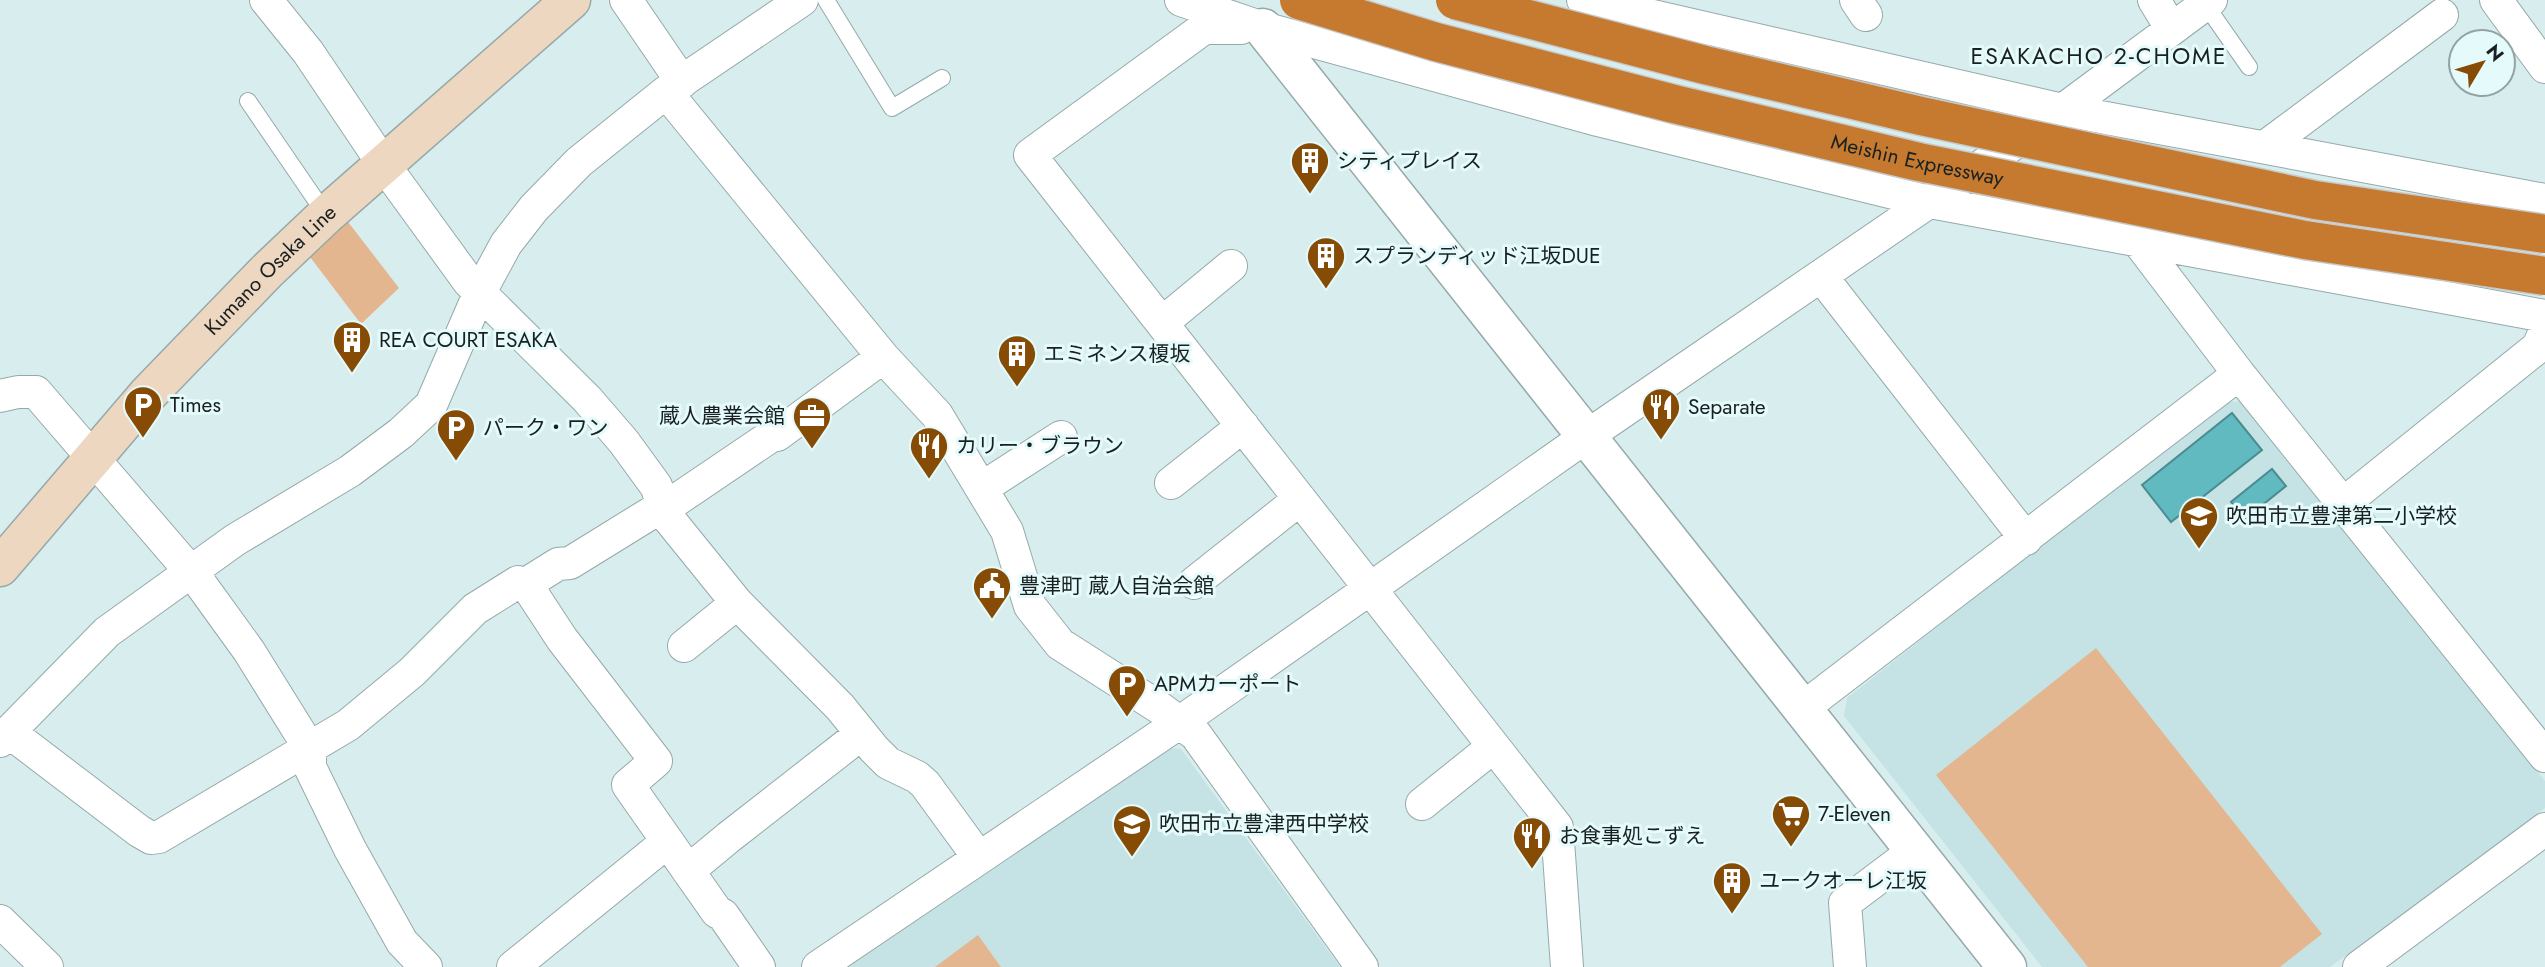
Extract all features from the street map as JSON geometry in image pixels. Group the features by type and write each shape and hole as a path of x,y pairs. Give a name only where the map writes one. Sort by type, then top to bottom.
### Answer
{"highway":[{"name":"Meishin Expressway","path":"1299,0 1436,42 1674,104 1919,162 2305,240 2545,276"},
{"name":"Meishin Expressway","path":"1455,0 1705,65 1921,116 2315,200 2545,234"}],"main road":[{"name":"Kumano Osaka Line","path":"0,567 180,360 266,272 326,215 571,0"}],"street":[{"path":"265,0 308,52 384,165 479,294 587,399 609,425 656,486 669,519 737,603 840,706 888,763 925,784 979,858"},
{"path":"626,0 674,87 883,357 937,415 1007,531 1030,606 1060,645 1195,735 1362,967"},
{"path":"759,967 628,785 656,761 562,639 526,584 518,582 475,609 412,672 348,725 159,837 151,838 139,831 4,736 107,632 190,571 267,519 350,471 401,433 431,405 479,294 506,244 534,208 579,162 674,87 802,0"},
{"path":"1181,0 1253,14 1598,120 1930,202 2545,316"},
{"path":"1583,0 2063,110 2545,200"},
{"path":"2154,0 2171,27"},
{"path":"2496,0 2545,67"},
{"path":"818,967 1179,723 1587,436 2063,110 2208,2"},
{"path":"1253,14 1204,28 1030,155 1557,827 1567,967"},
{"path":"1253,14 2007,967"},
{"path":"2265,147 2442,15"},
{"path":"2137,240 2239,374 2542,747"},
{"path":"1162,323 1231,266"},
{"path":"1821,276 2026,539"},
{"path":"2343,503 2538,347 2545,331"},
{"path":"526,584 558,564 570,563 664,505 672,503 777,435 883,357"},
{"path":"1803,708 2239,374"},
{"path":"0,396 37,392 190,571 249,651 310,749 310,768 351,849 402,942 426,967"},
{"path":"1171,483 1243,426"},
{"path":"982,488 1060,437"},
{"path":"1194,583 1300,499"},
{"path":"684,646 737,603"},
{"path":"688,871 861,734"},
{"path":"1422,804 1493,747"},
{"path":"2359,967 2545,829"},
{"path":"513,967 667,842"},
{"path":"1850,967 1845,903 1914,851"},
{"path":"0,921 47,967"}],"lane":[{"path":"827,0 892,108 942,78"},
{"path":"2208,2 2249,66"},
{"path":"248,101 326,215"}],"shaded area":[{"path":"345,218 399,288 361,324 307,253"},
{"name":"吹田市立豊津第二小学校","path":"2225,401 2244,402 2545,781 2545,808 2330,967 2042,967 1844,716 1847,698"},
{"path":"2096,648 2322,934 2280,967 2088,967 1936,775"},
{"name":"吹田市立豊津西中学校","path":"1167,748 1181,749 1340,967 844,967"},
{"path":"978,935 1001,967 935,967"}],"water":[{"path":"2232,413 2262,450 2171,522 2142,485"},
{"path":"2272,469 2286,486 2245,519 2231,502"}],"place":[{"name":"シティプレイス","path":"1310,195"},
{"name":"スプランディッド江坂DUE","path":"1326,290"},
{"name":"REA COURT ESAKA","path":"352,374"},
{"name":"エミネンス榎坂","path":"1017,388"},
{"name":"Times","path":"143,439"},
{"name":"Separate","path":"1661,441"},
{"name":"蔵人農業会館","path":"812,450"},
{"name":"パーク・ワン","path":"456,462"},
{"name":"カリー・ブラウン","path":"929,480"},
{"name":"吹田市立豊津第二小学校","path":"2199,550"},
{"name":"豊津町 蔵人自治会館","path":"992,620"},
{"name":"APMカーポート","path":"1127,718"},
{"name":"7-Eleven","path":"1791,848"},
{"name":"吹田市立豊津西中学校","path":"1132,858"},
{"name":"お食事処こずえ","path":"1532,870"},
{"name":"ユークオーレ江坂","path":"1732,915"}],"district":[{"name":"ESAKACHO 2-CHOME","path":"2099,56"}]}
